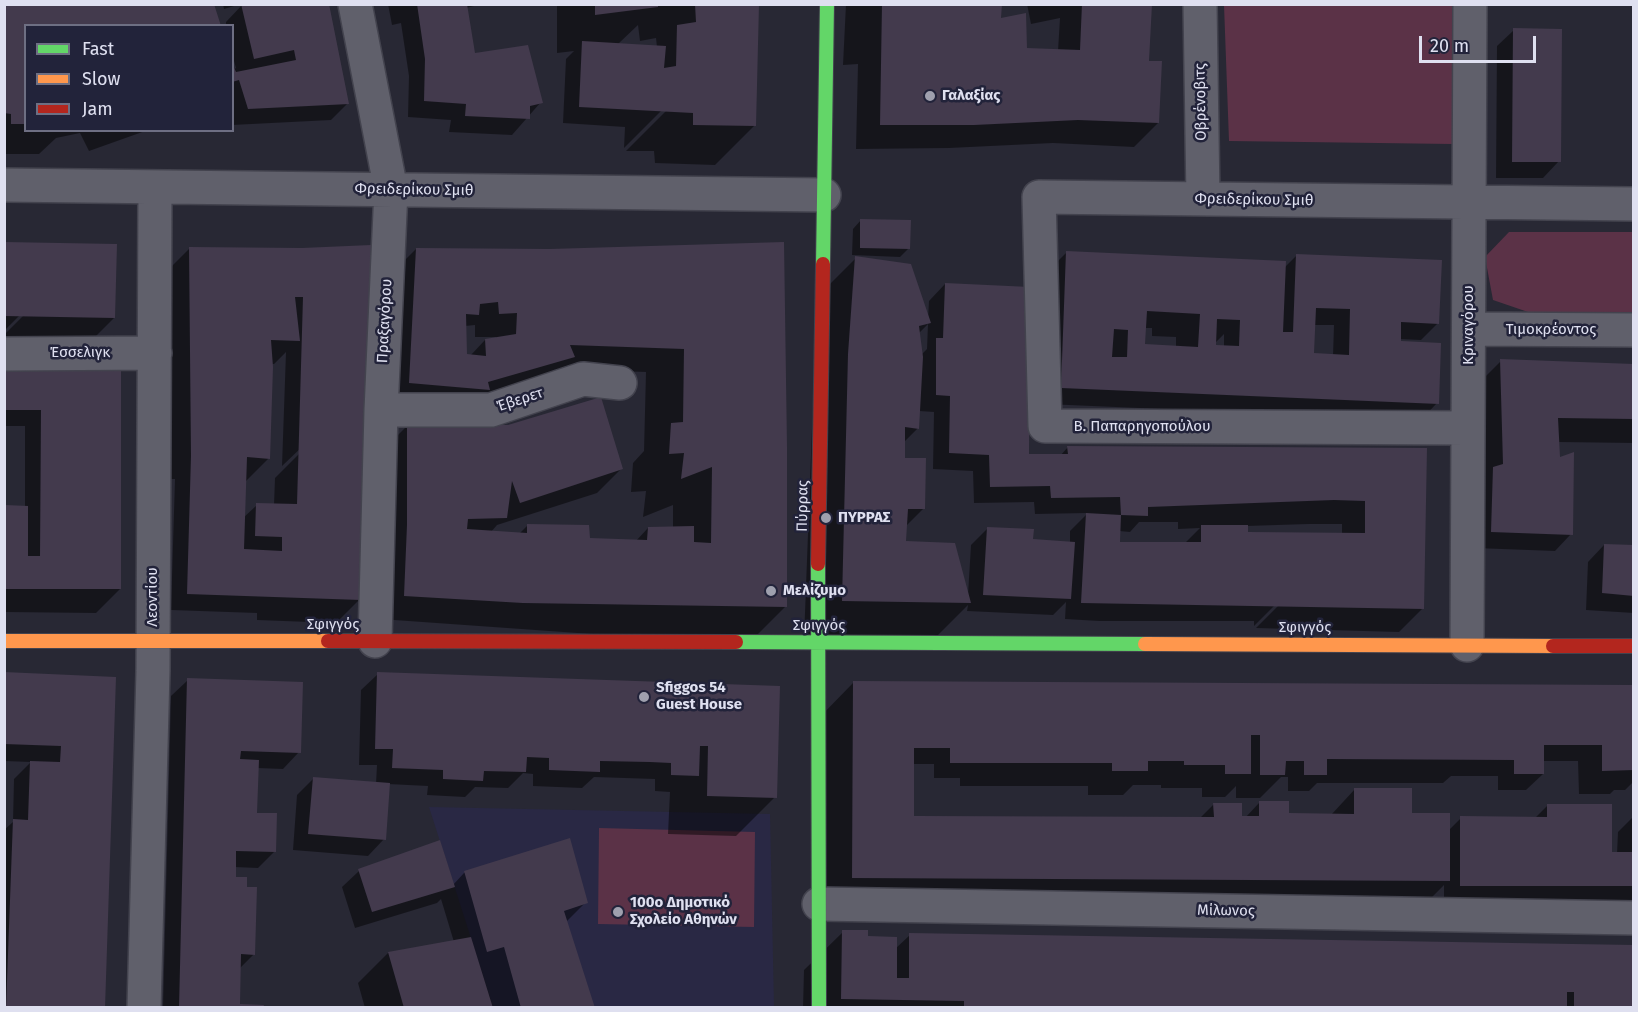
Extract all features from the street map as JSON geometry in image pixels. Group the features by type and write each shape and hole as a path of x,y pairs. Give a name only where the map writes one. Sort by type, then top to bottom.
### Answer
{"street":[{"name":"Πραξαγόρου","path":"355,4 391,190 381,410 375,642"},
{"name":"Πύρρας","path":"819,1008 817,642 827,4"},
{"name":"Οβρένοβιτς","path":"1200,4 1203,199"},
{"name":"Κριναγόρου","path":"1467,645 1470,4"},
{"name":"Φρειδερίκου Σμιθ","path":"4,185 824,195"},
{"name":"Λεοντίου","path":"144,1008 153,641 155,187"},
{"name":"Φρειδερίκου Σμιθ","path":"1039,197 1469,202"},
{"name":"Β. Παπαρηγοπούλου","path":"1039,197 1045,426 1468,428"},
{"path":"1469,202 1634,204"},
{"name":"Τιμοκρέοντος","path":"1469,330 1634,330"},
{"name":"Έσσελιγκ","path":"4,354 155,353"},
{"name":"Έβερετ","path":"381,410 491,410 583,379 620,383"},
{"name":"Σφιγγός","path":"4,641 1634,646"},
{"name":"Μίλωνος","path":"819,904 1634,918"}],"shaded area":[{"path":"1224,5 1454,5 1452,144 1229,141"},
{"path":"1509,232 1633,232 1633,313 1528,312 1493,300 1485,257"},
{"name":"100ο Δημοτικό Σχολείο Αθηνών","path":"429,807 770,814 774,1007 493,1007"},
{"path":"599,828 755,832 754,927 598,924"}],"building":[{"path":"4,4 214,4 220,24 24,24 24,124 11,124 11,114 4,113"},
{"path":"241,4 329,4 349,104 248,109 239,80 234,81 234,68 236,72 296,60 294,50 254,59"},
{"path":"417,4 467,4 475,53 528,45 543,103 530,106 530,119 465,116 466,104 424,101 425,59"},
{"path":"595,4 658,4 658,7 595,15"},
{"path":"695,4 759,4 756,126 693,125 693,113 579,107 582,41 666,46 664,68 676,66 677,25 696,22"},
{"path":"882,4 1002,4 1001,18 1026,13 1027,48 1080,50 1082,4 1152,4 1149,61 1162,61 1159,123 1078,120 974,125 880,125"},
{"path":"1513,28 1562,29 1561,162 1512,162"},
{"path":"860,219 911,220 910,249 860,248"},
{"path":"4,242 117,244 115,318 4,316"},
{"path":"784,242 787,607 523,603 404,596 407,424 508,425 601,397 623,469 520,503 512,481 507,518 468,519 467,529 527,533 527,524 589,525 590,538 647,540 648,527 694,526 694,542 711,543 712,467 681,479 684,453 669,454 671,423 683,422 684,349 570,345 575,357 488,382 490,390 409,383 416,248 550,249","holes":["498,302 499,314 517,313 516,334 485,339 486,356 467,354 466,314 479,315 480,304"]},
{"path":"371,245 361,600 187,594 191,456 189,247 302,248","holes":["295,297 303,297 297,504 256,503 255,536 282,537 282,551 244,549 247,457 270,459 273,367 271,340 300,341"]},
{"path":"1066,251 1286,261 1283,332 1293,332 1296,254 1442,260 1439,324 1401,322 1401,341 1441,343 1439,404 1061,388","holes":["1316,308 1350,309 1349,355 1314,353","1147,311 1200,314 1198,347 1145,344","1217,319 1240,320 1239,346 1216,345","1114,329 1128,330 1127,357 1112,357"]},
{"path":"855,256 911,264 931,323 919,326 923,357 919,429 905,427 905,458 926,458 925,509 908,509 906,541 955,543 971,603 842,601 848,354"},
{"path":"945,283 1030,287 1029,454 1068,454 1067,446 1427,448 1424,609 1081,603 1086,513 1121,515 1120,497 1051,498 1050,486 990,487 989,455 949,453 950,396 936,395 936,338 943,338","holes":["1334,500 1365,501 1365,533 1248,532 1248,525 1201,525 1201,542 1120,542 1121,515 1148,516 1148,507"]},
{"path":"1500,359 1634,364 1634,419 1558,418 1560,457 1574,452 1573,535 1491,532 1493,467 1503,464"},
{"path":"4,369 121,369 121,589 5,589 5,505 28,506 28,556 40,556 41,410 4,410"},
{"path":"987,527 1034,529 1033,539 1075,542 1071,599 983,595"},
{"path":"1604,544 1634,545 1634,596 1602,593"},
{"path":"4,672 116,677 105,1008 6,1008 13,819 28,820 30,761 60,762 61,746 4,744"},
{"path":"377,672 780,686 777,798 707,796 708,746 700,746 699,776 671,775 671,763 650,762 600,761 600,772 549,770 549,758 527,757 526,772 484,771 483,781 443,779 443,770 392,768 393,749 375,749"},
{"path":"187,678 303,682 301,753 241,751 240,759 259,760 257,813 277,813 276,852 236,851 236,877 247,877 247,887 257,887 255,955 241,954 240,1004 264,1005 263,1008 179,1008"},
{"path":"853,681 1634,685 1634,770 1602,771 1602,745 1544,745 1544,774 1514,774 1514,760 1327,759 1327,775 1304,775 1304,761 1286,761 1285,775 1260,775 1260,735 1251,735 1251,774 1225,774 1225,765 1184,765 1184,761 1148,761 1148,771 1112,771 1112,763 950,763 950,748 914,748 914,816 1214,817 1213,803 1242,803 1242,816 1259,816 1259,801 1289,801 1289,813 1354,814 1354,788 1412,788 1412,813 1450,813 1450,881 852,878"},
{"path":"313,777 390,783 386,840 308,834"},
{"path":"1547,804 1612,804 1612,852 1634,852 1634,886 1460,886 1460,816 1547,817"},
{"path":"570,838 588,903 564,911 595,1008 521,1008 504,947 487,952 464,871"},
{"path":"440,840 455,887 372,912 358,869"},
{"path":"842,930 868,930 868,936 897,937 897,978 909,978 909,933 1634,945 1634,1008 1574,1008 1574,992 1567,992 1567,1008 964,1008 964,1001 841,999"},
{"path":"471,937 493,1008 404,1008 388,952"}],"traffic: fast":[{"path":"823,264 827,4"},
{"path":"818,564 819,1008"},
{"path":"736,642 1145,644"}],"traffic: slow":[{"path":"4,641 328,641"},
{"path":"1145,644 1553,646"}],"traffic: jam":[{"path":"818,564 823,264"},
{"path":"328,641 736,642"},
{"path":"1553,646 1634,646"}],"place":[{"name":"Γαλαξίας","path":"930,96"},
{"name":"ΠΥΡΡΑΣ","path":"826,518"},
{"name":"Μελίζυμο","path":"771,591"},
{"name":"Sfiggos 54 Guest House","path":"644,697"},
{"name":"100ο Δημοτικό Σχολείο Αθηνών","path":"618,912"}]}
